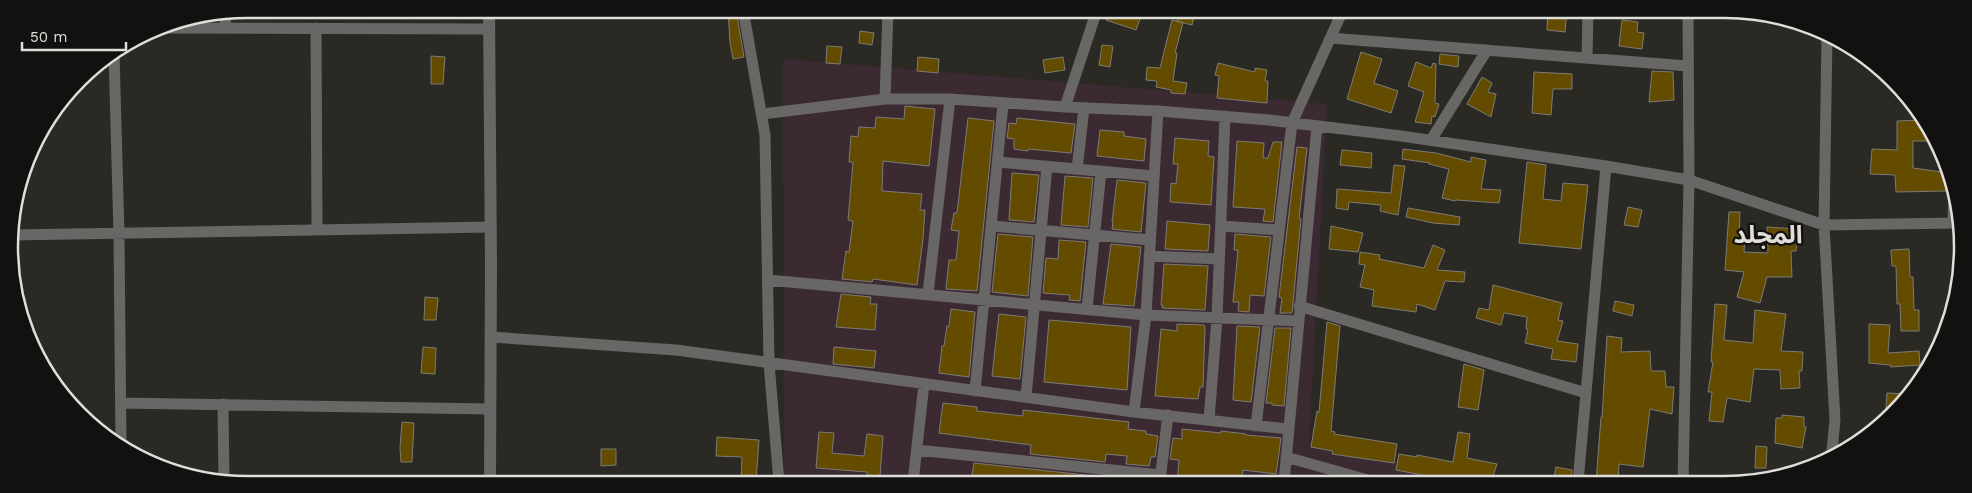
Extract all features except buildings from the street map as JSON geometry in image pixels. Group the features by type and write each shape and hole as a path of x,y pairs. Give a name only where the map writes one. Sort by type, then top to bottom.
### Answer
{"street":[{"path":"226,18 226,28"},
{"path":"489,18 491,228 490,476"},
{"path":"746,18 765,135 769,363 778,476"},
{"path":"885,99 888,18"},
{"path":"1066,107 1094,18"},
{"path":"1256,426 1292,123 1339,18"},
{"path":"1587,58 1588,18"},
{"path":"1684,476 1689,180 1688,18"},
{"path":"179,28 489,29"},
{"path":"316,28 317,230"},
{"path":"1330,38 1688,66"},
{"path":"1827,41 1824,225 1835,420 1832,449"},
{"path":"1431,140 1487,50"},
{"path":"114,60 119,234 121,438"},
{"path":"762,114 885,99 950,99 1004,104 1158,110 1225,116 1431,140 1689,180 1824,225 1953,223"},
{"path":"928,294 950,99"},
{"path":"975,391 1004,104"},
{"path":"1077,169 1084,108"},
{"path":"1134,412 1146,315 1158,110"},
{"path":"1209,420 1217,318 1225,116"},
{"path":"1284,476 1316,126"},
{"path":"998,162 1154,176"},
{"path":"1026,398 1047,166"},
{"path":"1579,476 1606,166"},
{"path":"1087,309 1101,171"},
{"path":"992,226 1150,240"},
{"path":"1221,226 1279,230"},
{"path":"18,235 491,228"},
{"path":"1149,256 1219,259"},
{"path":"768,280 1146,315 1299,321"},
{"path":"1299,306 1586,393"},
{"path":"491,337 676,350 1134,412 1288,429"},
{"path":"914,476 924,384"},
{"path":"121,402 490,409"},
{"path":"223,404 224,474"},
{"path":"1161,476 1168,415"},
{"path":"916,450 1144,476"},
{"path":"1286,457 1354,476"}],"shaded area":[{"path":"783,59 1327,104 1309,442 1465,476 784,476"}],"district":[{"name":"المجلد","path":"1768,234"}]}
